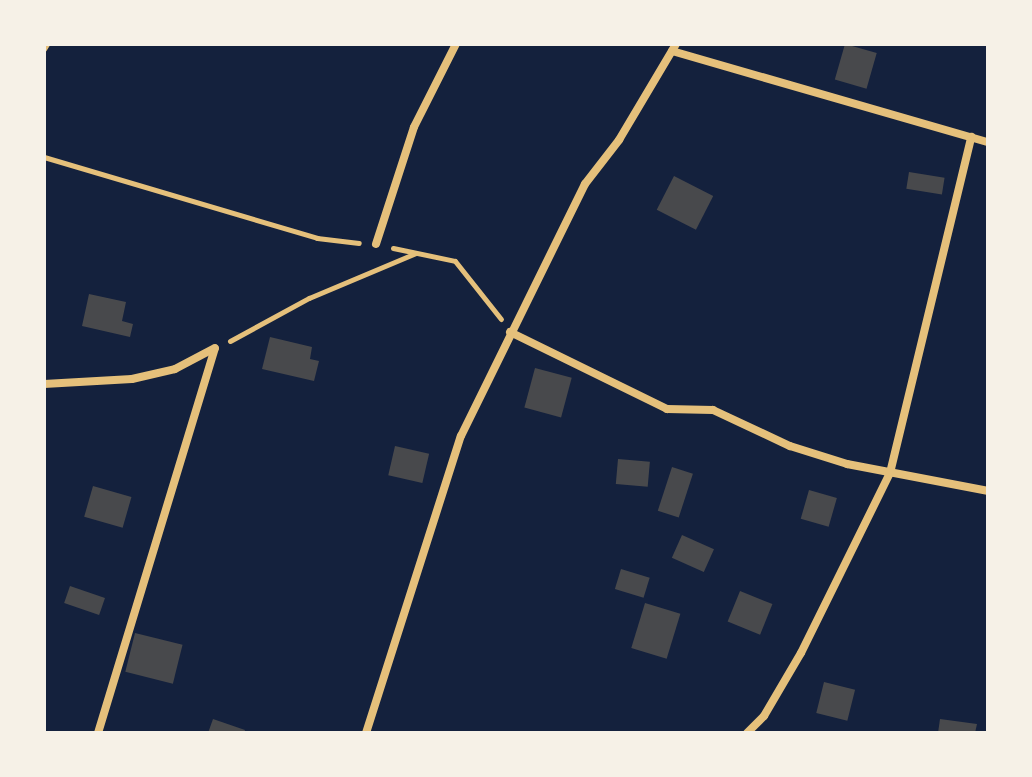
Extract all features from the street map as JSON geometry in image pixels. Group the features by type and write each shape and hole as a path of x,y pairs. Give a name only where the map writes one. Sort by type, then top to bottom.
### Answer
{"street":[{"path":"376,244 414,127 456,44"},
{"path":"366,733 461,436 585,184 619,140 674,48 988,142"},
{"path":"747,733 764,716 801,653 890,473 971,137"},
{"path":"510,332 667,409 713,410 790,446 890,473 988,491"},
{"path":"44,384 132,379 175,369 215,348"},
{"path":"98,733 215,348"}],"path":[{"path":"44,49 47,44"},
{"path":"44,157 317,238 376,244 455,261 510,332"},
{"path":"215,348 309,298 416,253"}],"building":[{"path":"845,44 877,53 867,89 835,80"},
{"path":"909,172 945,178 942,194 906,189"},
{"path":"674,176 713,196 696,230 657,210"},
{"path":"89,294 126,302 122,321 133,324 130,337 82,326"},
{"path":"270,337 312,347 310,359 319,361 314,381 262,369"},
{"path":"535,368 572,378 561,417 524,408"},
{"path":"395,446 429,454 422,483 388,475"},
{"path":"618,459 650,462 648,487 616,484"},
{"path":"672,467 693,474 679,518 658,511"},
{"path":"93,486 131,497 123,528 84,517"},
{"path":"809,490 837,498 829,527 801,519"},
{"path":"682,535 714,549 704,572 672,558"},
{"path":"621,569 650,578 644,598 615,589"},
{"path":"70,586 105,598 99,615 64,603"},
{"path":"740,591 772,604 760,635 728,622"},
{"path":"645,603 680,614 667,659 631,648"},
{"path":"135,633 183,645 173,684 125,672"},
{"path":"824,682 855,690 847,721 816,713"},
{"path":"213,719 245,730 244,733 208,733"},
{"path":"940,719 977,724 975,733 938,733"}]}
